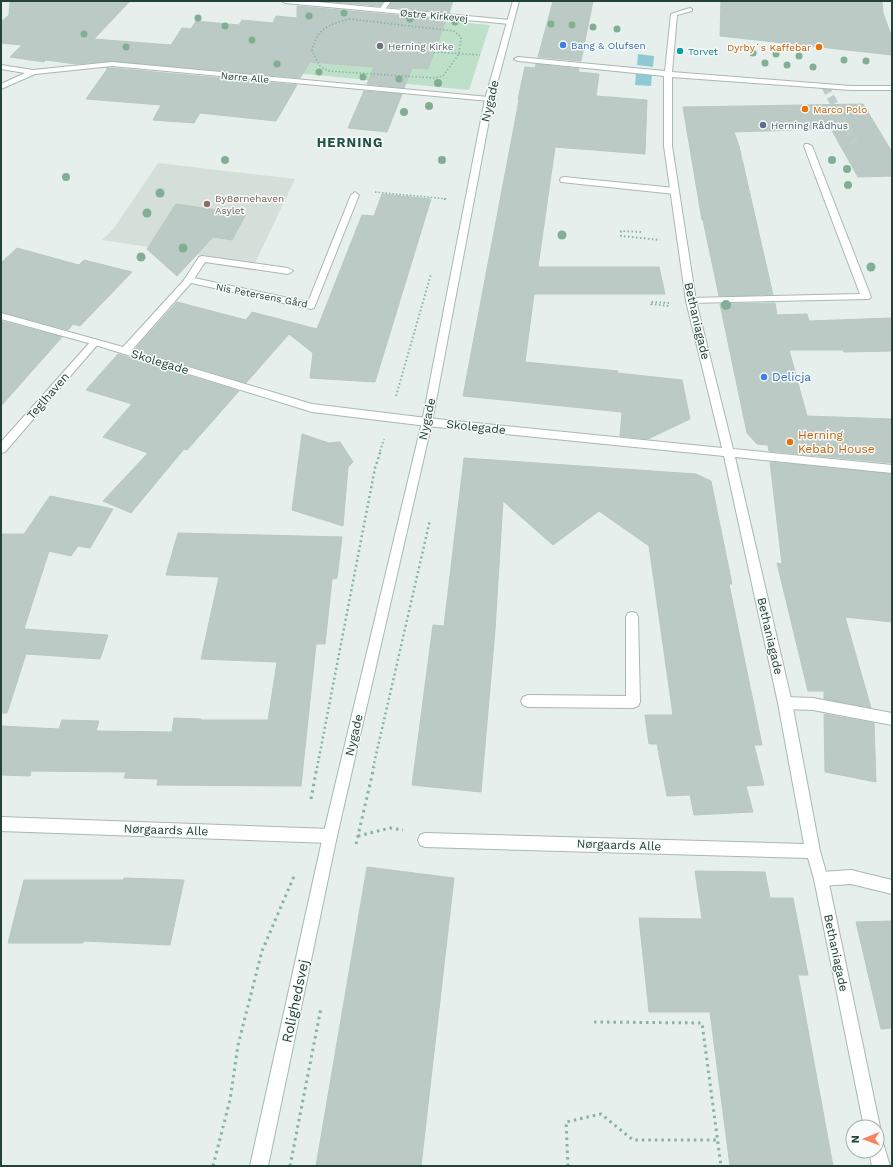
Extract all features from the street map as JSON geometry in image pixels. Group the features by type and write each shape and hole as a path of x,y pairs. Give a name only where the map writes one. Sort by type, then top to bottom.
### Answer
{"street":[{"name":"Østre Kirkevej","path":"285,1 510,22"},
{"path":"382,10 388,1"},
{"name":"Nygade","path":"330,836 427,422 489,99 516,1"},
{"path":"668,74 674,14 690,10"},
{"path":"518,59 668,74 851,88 892,88"},
{"name":"Nørre Alle","path":"1,67 33,72 112,64 489,99"},
{"path":"1,87 33,72"},
{"name":"Bethaniagade","path":"668,74 668,146 691,301 729,453 785,703 813,851 821,879 870,1119"},
{"path":"691,301 866,297 808,146"},
{"path":"564,180 675,191"},
{"name":"Nis Petersens Gård","path":"189,280 311,306 355,195"},
{"path":"125,351 189,280 202,259 288,271"},
{"name":"Skolegade","path":"1,316 95,342 312,408 427,422 892,470"},
{"name":"Teglhaven","path":"1,449 95,342"},
{"path":"528,701 633,702 632,617"},
{"path":"785,703 813,704 892,719"},
{"name":"Nørgaards Alle","path":"1,824 330,836"},
{"name":"Rolighedsvej","path":"259,1166 330,836"},
{"name":"Nørgaards Alle","path":"425,840 813,851"},
{"path":"821,879 851,877 892,887"}],"path":[{"path":"349,19 454,31 461,37 459,54 444,76 434,78 328,71 320,66 312,51 316,35 327,25 349,19"},
{"path":"434,52 481,56"},
{"path":"355,195 367,191 450,199"},
{"path":"448,207 451,195"},
{"path":"641,232 621,231 621,236 682,242"},
{"path":"213,1166 230,1100 238,1045 262,951 294,875 351,598 375,468 433,267"},
{"path":"330,836 357,837 390,828 416,832 425,840"},
{"path":"594,1022 702,1024 721,1166"},
{"path":"568,1166 566,1122 601,1114 633,1140 718,1140"}],"shaded area":[{"name":"ByBørnehaven Asylet","path":"158,163 295,179 255,263 102,240 114,228"}],"green space":[{"path":"311,9 490,25 469,90 275,71"}],"water":[{"path":"638,54 654,56 653,67 637,65"},
{"path":"636,73 652,75 651,86 635,85"}],"building":[{"path":"10,1 130,1 94,39 171,45 182,28 191,29 196,21 239,25 242,20 273,23 276,16 297,18 297,6 446,20 428,69 412,68 404,88 367,84 374,67 310,62 300,78 112,61 76,64 46,60 44,62 10,57 22,45 1,43 1,22 9,15"},
{"path":"323,1 383,1 380,6"},
{"path":"392,1 453,1 449,13 389,7"},
{"path":"553,1 593,1 581,61 538,57"},
{"path":"721,1 882,1 883,13 892,38 892,55 720,36"},
{"path":"536,64 579,69 578,72 599,74 596,96 647,100 645,154 555,147 538,267 659,267 665,294 534,294 525,362 618,371 617,373 682,380 690,419 648,439 620,436 622,412 463,396 525,67 535,68"},
{"path":"108,68 297,85 276,121 200,113 194,123 153,120 161,105 86,99"},
{"path":"364,91 402,94 387,132 348,128"},
{"path":"863,104 892,152 892,176 858,177 831,129 734,132 739,146 773,295 719,296 702,220 683,107"},
{"path":"382,194 431,199 375,382 310,378 313,353 289,334 246,383 135,349 177,302 246,320 252,312 317,329 362,215 374,216"},
{"path":"176,204 246,214 232,240 213,237 177,276 147,249"},
{"path":"17,248 79,265 84,260 132,272 80,326 73,324 68,330 1,312 1,263"},
{"path":"775,303 777,315 807,314 809,321 892,318 892,351 844,352 843,350 789,350 807,416 892,419 892,463 769,451 768,445 757,444 747,433 720,304"},
{"path":"1,321 62,337 1,406"},
{"path":"118,354 239,391 187,450 184,449 131,513 103,501 148,453 103,437 132,404 86,390"},
{"path":"302,434 329,443 340,442 353,462 348,467 343,526 292,510"},
{"path":"464,458 696,474 711,481 732,584 729,584 762,745 754,745 764,785 746,786 753,812 694,815 690,795 667,796 657,744 649,744 645,715 673,715 649,546 599,511 553,545 503,501 495,630 481,792 412,785 433,625 444,626"},
{"path":"770,462 892,474 892,622 845,617 871,708 824,699 824,691 808,691 777,563 782,564"},
{"path":"50,496 113,509 90,548 78,546 71,556 49,551 24,629 108,635 100,659 26,654 7,713 1,713 1,534 24,534"},
{"path":"178,533 342,537 337,578 332,579 325,644 316,644 301,786 157,785 158,779 124,778 126,772 31,771 30,776 1,775 1,726 59,729 62,720 99,721 96,731 172,732 174,718 201,720 268,720 277,662 201,659 219,577 166,575"},
{"path":"824,714 874,723 876,782 825,772"},
{"path":"367,867 454,878 421,1166 316,1166"},
{"path":"695,871 765,872 770,898 793,898 808,975 798,975 833,1166 730,1166 710,1012 649,1012 639,918 702,919"},
{"path":"124,878 184,880 170,945 84,941 83,943 8,943 24,880 123,880"},
{"path":"892,921 892,1028 881,1029 856,922"}],"tunnel":[{"path":"825,86 855,144"}],"place":[{"name":"Bang & Olufsen","path":"563,45"},
{"name":"Herning Kirke","path":"380,46"},
{"name":"Dyrby´s Kaffebar","path":"819,47"},
{"name":"Torvet","path":"680,51"},
{"name":"Marco Polo","path":"805,109"},
{"name":"Herning Rådhus","path":"763,125"},
{"name":"ByBørnehaven Asylet","path":"207,204"},
{"name":"Delicja","path":"764,377"},
{"name":"Herning Kebab House","path":"790,442"}],"district":[{"name":"HERNING","path":"350,142"}]}
